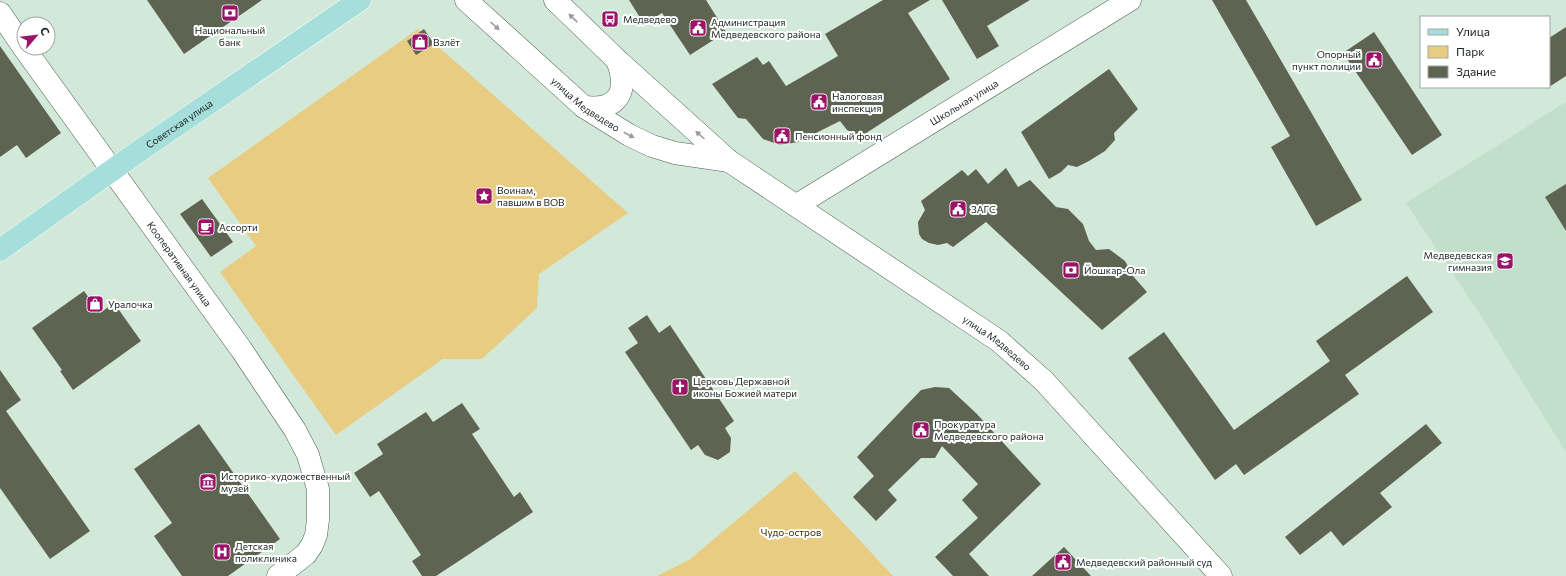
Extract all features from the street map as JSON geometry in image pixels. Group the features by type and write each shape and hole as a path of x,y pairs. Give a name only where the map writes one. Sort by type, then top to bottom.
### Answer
{"main road":[{"name":"Советская улица","path":"0,250 360,0"}],"street":[{"name":"улица Медведево","path":"466,0 584,107 629,135 652,146 675,152 730,161"},
{"name":"улица Медведево","path":"555,0 617,60 730,161 798,205 999,341 1044,381 1216,574"},
{"name":"Школьная улица","path":"798,205 1130,0"},
{"name":"Кооперативная улица","path":"0,13 16,36"},
{"name":"Кооперативная улица","path":"30,56 241,349 295,430 308,455 318,489 318,520 316,535 306,554 278,576"},
{"path":"584,107 596,108 615,101 620,93 623,83 622,72 617,60"}],"shaded area":[{"name":"Медведевская гимназия","path":"1566,102 1566,452 1483,319 1406,203"}],"green space":[{"path":"418,29 628,213 539,274 537,308 482,359 443,359 336,435 220,272 256,246 208,178"},
{"name":"Чудо-остров","path":"795,471 893,576 657,576 689,560"}],"building":[{"path":"147,0 262,0 184,54"},
{"name":"Администрация Медведевского района","path":"629,0 706,0 726,32 690,55 662,13 644,24"},
{"name":"Налоговая инспекция","path":"883,0 930,0 908,13 950,79 860,137 847,130 840,121 798,142 780,145 763,139 746,119 738,118 712,84 757,57 763,65 769,61 786,86 838,56 825,34"},
{"path":"942,0 1030,0 987,26 999,46 977,59"},
{"path":"1212,0 1246,0 1362,200 1316,226 1271,147 1290,136"},
{"path":"1566,27 1566,76 1550,86 1550,37"},
{"name":"Взлёт","path":"424,29 434,44 416,55 407,41"},
{"path":"1374,32 1442,135 1412,155 1343,53"},
{"path":"0,46 61,133 26,158 17,145 0,157"},
{"path":"1109,69 1138,109 1114,133 1115,140 1105,151 1077,167 1068,165 1061,172 1049,179 1021,132"},
{"path":"1006,168 1018,187 1030,180 1056,207 1068,209 1083,224 1089,241 1096,250 1109,249 1125,261 1133,276 1147,292 1102,330 986,222 953,247 947,243 938,245 929,243 922,239 919,234 918,222 925,210 921,201 962,170 968,176 976,169 988,184"},
{"path":"1566,184 1566,231 1545,197"},
{"path":"202,199 233,242 211,257 180,214"},
{"path":"1407,276 1433,312 1345,375 1359,394 1244,475 1236,464 1215,480 1128,358 1164,332 1234,430 1330,361 1316,341"},
{"path":"84,291 100,313 114,303 141,341 73,390 60,371 62,370 32,328"},
{"name":"Церковь Державной иконы Божией матери","path":"647,315 659,333 670,325 734,421 725,428 731,438 730,452 718,460 705,455 698,445 691,450 625,352 638,343 628,328"},
{"path":"0,370 21,400 6,411 90,531 50,559 0,488"},
{"path":"935,387 949,388 976,413 1041,484 969,554 989,576 953,576 935,557 978,518 962,500 978,484 942,446 935,458 921,458 888,490 897,500 876,521 853,497 874,476 857,457 921,390"},
{"path":"462,403 480,429 472,434 514,497 520,492 533,512 436,576 422,576 412,561 421,555 379,491 370,497 354,473 383,454 377,444 426,412 433,422"},
{"path":"199,424 280,539 228,576 182,576 154,536 172,523 134,469"},
{"path":"1426,424 1442,443 1380,493 1392,507 1343,546 1331,531 1300,555 1285,537"},
{"name":"Медведевский районный суд","path":"1064,547 1091,576 1032,576"}],"place":[{"name":"Национальный банк","path":"230,13"},
{"name":"Медведево","path":"610,19"},
{"name":"Администрация Медведевского района","path":"698,28"},
{"name":"Взлёт","path":"420,42"},
{"name":"Опорный пункт полиции","path":"1374,60"},
{"name":"Налоговая инспекция","path":"819,102"},
{"name":"Пенсионный фонд","path":"782,136"},
{"name":"Воинам, павшим в ВОВ","path":"484,196"},
{"name":"ЗАГС","path":"958,209"},
{"name":"Ассорти","path":"206,227"},
{"name":"Медведевская гимназия","path":"1505,261"},
{"name":"Йошкар-Ола","path":"1071,270"},
{"name":"Уралочка","path":"95,304"},
{"name":"Церковь Державной иконы Божией матери","path":"680,387"},
{"name":"Прокуратура Медведевского района","path":"921,430"},
{"name":"Историко-художественный музей","path":"208,482"},
{"name":"Детская поликлиника","path":"222,552"},
{"name":"Медведевский районный суд","path":"1063,562"}]}
